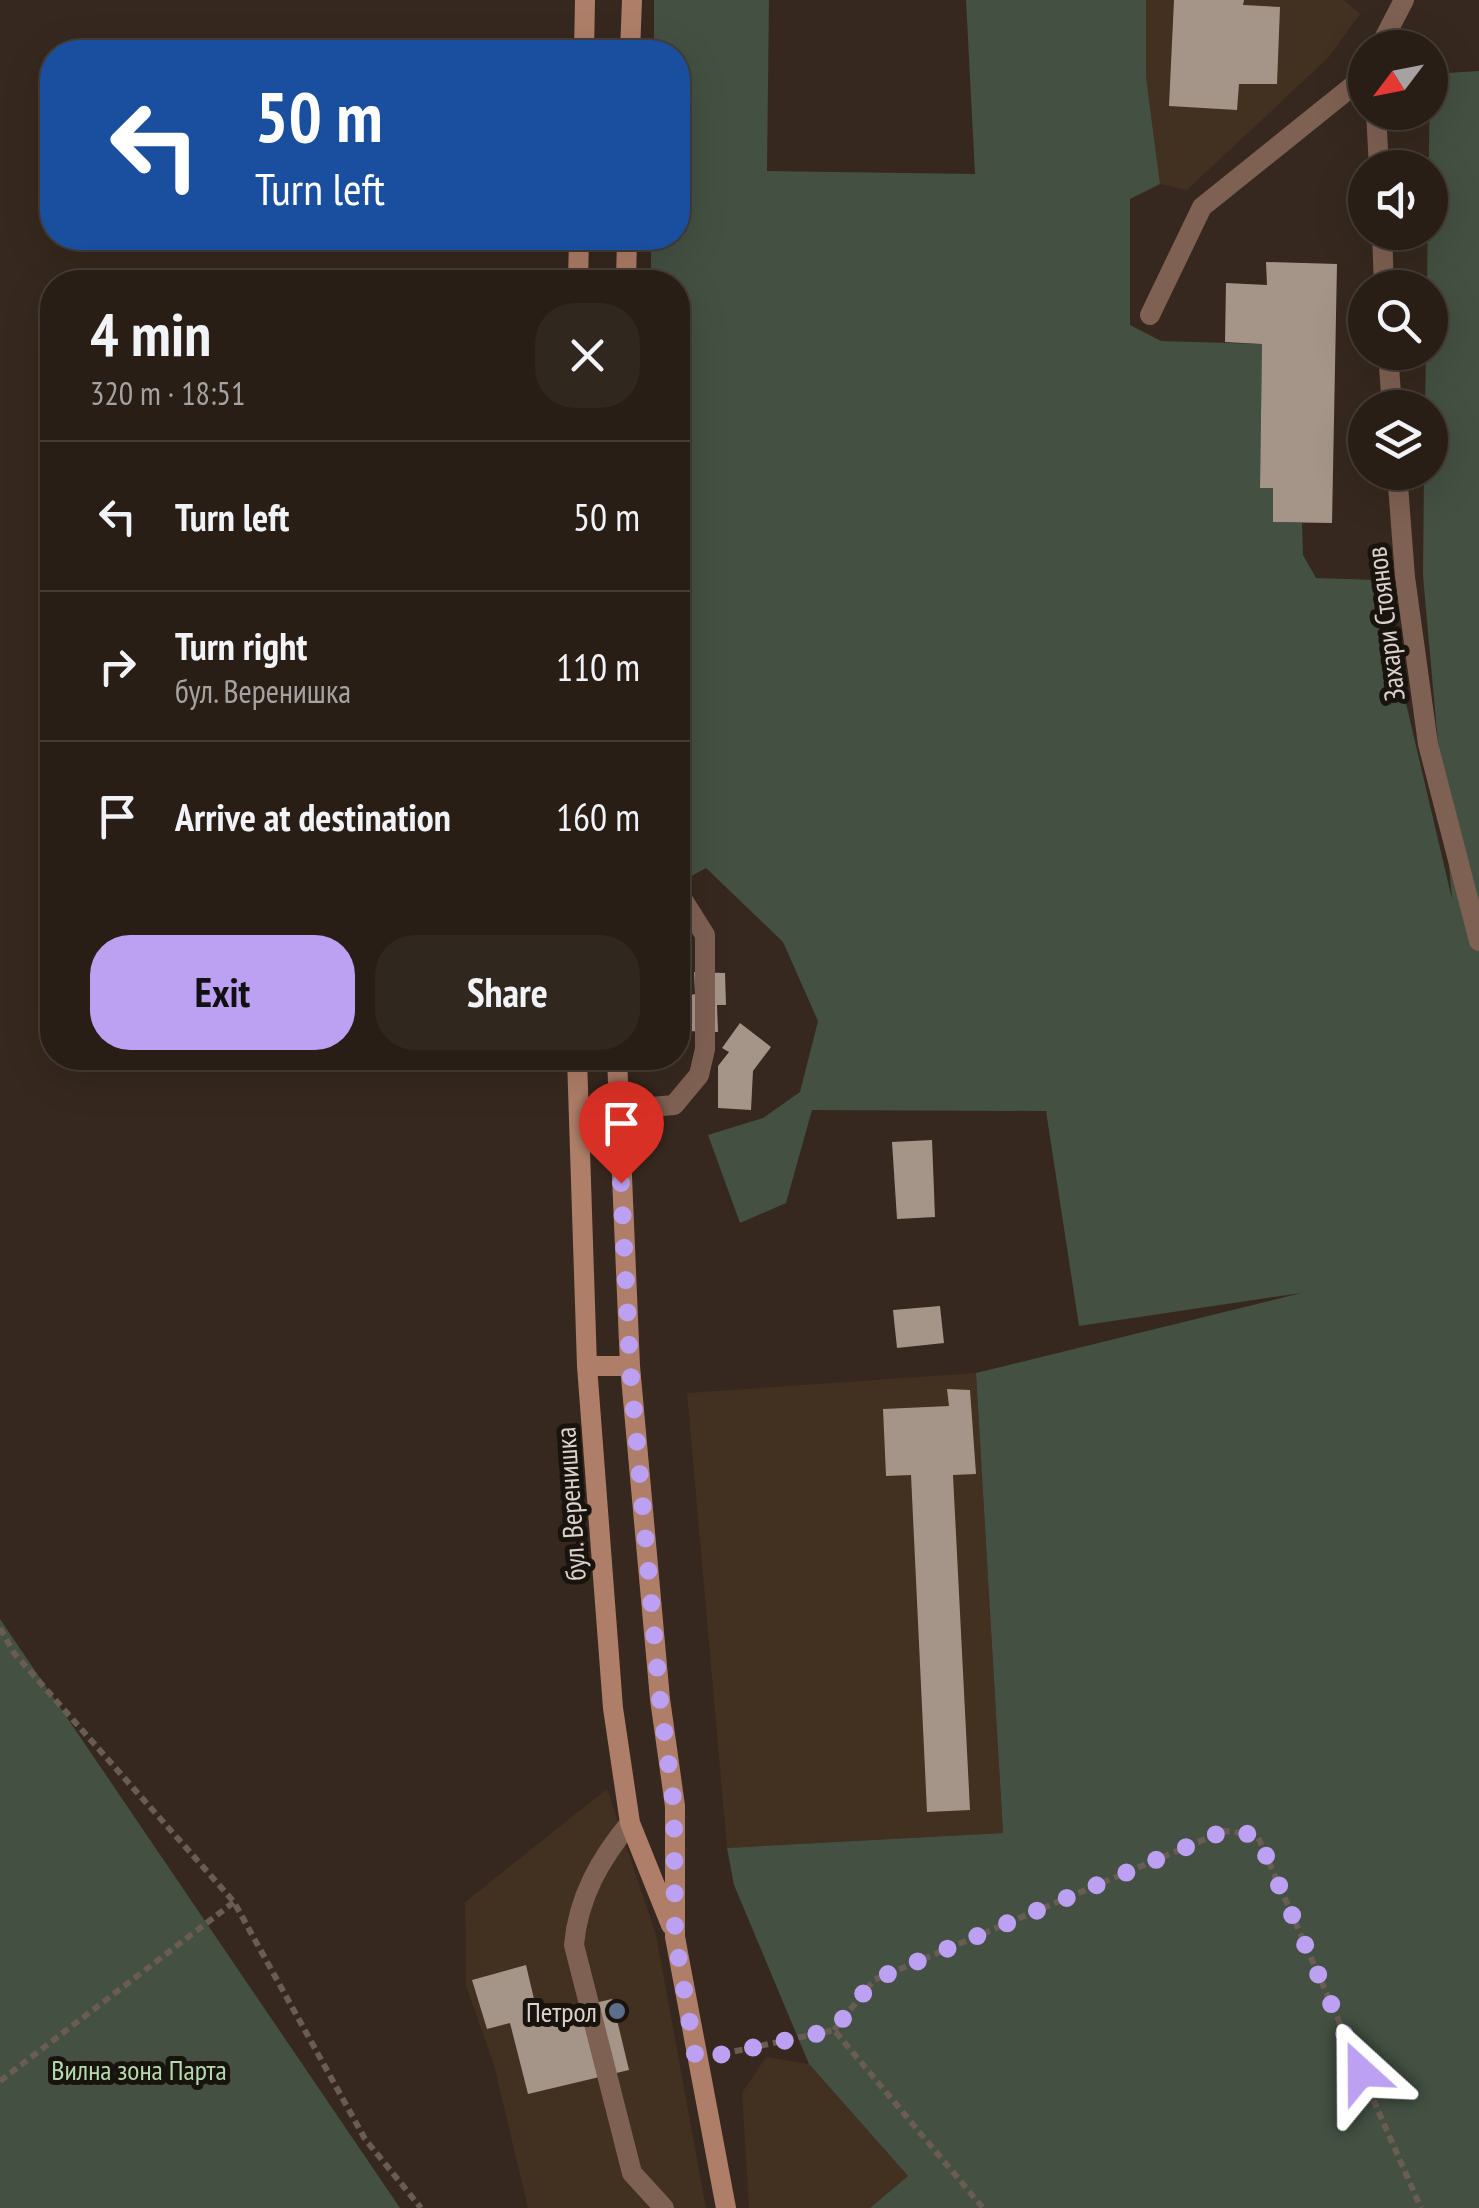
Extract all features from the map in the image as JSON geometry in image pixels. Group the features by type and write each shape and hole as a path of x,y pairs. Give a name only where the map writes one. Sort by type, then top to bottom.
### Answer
{"main road":[{"path":"584,40 585,0"},
{"path":"630,40 632,0"},
{"name":"бул. Веренишка","path":"577,1070 587,1366 612,1708 630,1823 675,1936"},
{"name":"бул. Веренишка","path":"617,1070 630,1366 660,1699 674,1806 675,1936 726,2208"},
{"path":"587,1366 630,1366"}],"street":[{"path":"1388,30 1404,0"},
{"path":"1150,315 1202,207 1348,90"},
{"name":"Захари Стоянов","path":"1398,490 1405,577 1428,744 1479,941"},
{"path":"618,1110 674,1105 699,1075 705,1049 705,935 690,911"},
{"path":"630,1823 612,1845 577,1910 574,1945 632,2173 664,2208"}],"path":[{"path":"0,1628 14,1653 234,1902 365,2139 420,2208"},
{"path":"696,2060 834,2030 874,1980 1224,1831 1257,1835 1420,2208"},
{"path":"0,2082 234,1902"},
{"path":"834,2030 984,2208"}],"shaded area":[{"path":"1146,0 1344,0 1360,14 1329,57 1187,190 1160,184 1146,77"},
{"path":"976,1373 1003,1833 727,1848 687,1393"},
{"path":"607,1789 656,1935 706,2208 528,2208 494,2065 466,1986 465,1902"},
{"path":"766,2057 809,2064 908,2176 870,2208 749,2208 742,2093"}],"green space":[{"path":"654,0 769,0 767,171 975,174 966,0 1146,0 1146,77 1160,184 1130,199 1130,325 1161,341 1262,344 1260,488 1273,488 1273,522 1302,523 1303,555 1316,578 1377,580 1452,899 1423,576 1424,490 1448,490 1448,390 1425,390 1426,370 1448,370 1448,270 1427,270 1428,250 1448,250 1448,150 1429,150 1429,130 1448,130 1448,73 1479,71 1479,2208 870,2208 908,2176 809,2064 734,1885 727,1848 1003,1833 976,1373 1301,1293 1079,1326 1046,1111 812,1110 786,1203 740,1223 708,1135 763,1118 800,1092 818,1021 783,942 706,868 690,877 690,270 651,270 651,250 690,250 690,40 654,40"},
{"name":"Вилна зона Парта","path":"0,1619 400,2208 0,2208"}],"building":[{"path":"1174,0 1244,0 1243,5 1280,7 1277,84 1239,84 1237,110 1169,106"},
{"path":"1266,262 1337,264 1332,523 1273,522 1273,488 1260,488 1262,344 1225,342 1226,283 1267,285"},
{"path":"694,972 725,973 726,1005 717,1005 718,1032 690,1031 690,995 695,994"},
{"path":"740,1023 771,1047 753,1071 751,1110 718,1108 718,1066 729,1052 722,1048"},
{"path":"932,1140 935,1217 897,1219 892,1142"},
{"path":"940,1306 944,1343 897,1348 893,1310"},
{"path":"947,1389 970,1390 976,1474 953,1475 970,1810 927,1812 911,1475 886,1476 883,1409 949,1406"},
{"path":"526,1965 538,2016 612,1999 629,2070 528,2094 510,2023 487,2029 472,1980"}],"place":[{"name":"Петрол","path":"617,2011"}],"route":[{"path":"621,1183 630,1366 660,1699 674,1806 675,1936 696,2060 834,2030 874,1980 1224,1831 1257,1835 1361,2072"}]}
